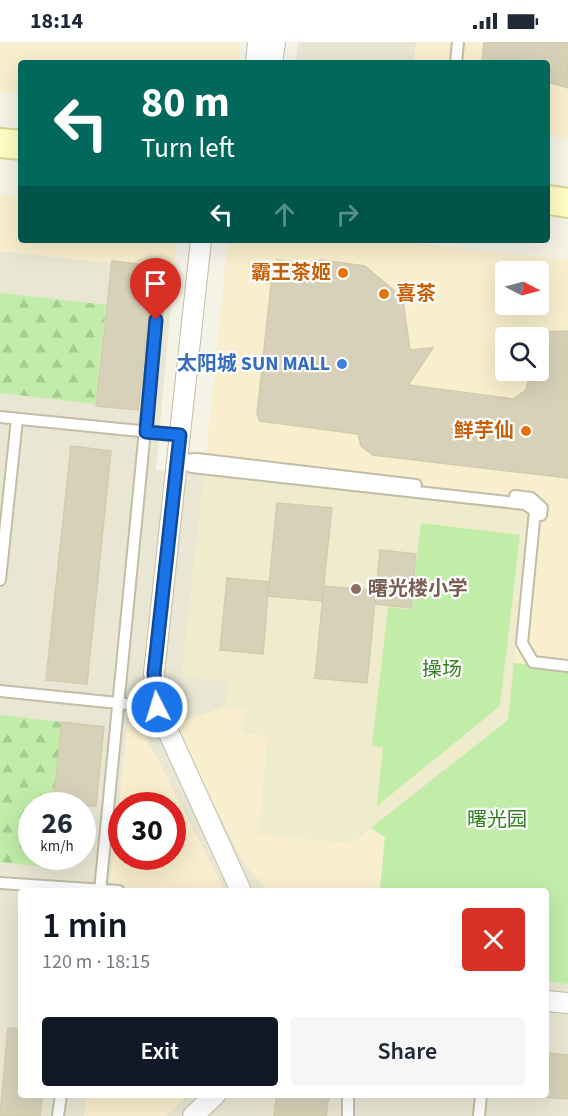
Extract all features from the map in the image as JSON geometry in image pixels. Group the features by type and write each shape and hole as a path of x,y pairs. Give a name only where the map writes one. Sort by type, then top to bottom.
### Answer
{"main road":[{"path":"0,143 18,146"},
{"path":"550,200 568,203"}],"street":[{"path":"256,60 258,42"},
{"path":"272,60 274,42"},
{"path":"201,243 154,673 157,707 240,888"},
{"path":"549,1001 568,1003"},
{"path":"193,1116 212,1098"}],"lane":[{"path":"456,60 458,42"},
{"path":"101,888 160,276"},
{"path":"0,417 180,435"},
{"path":"0,580 17,419"},
{"path":"177,461 197,459 531,498 542,508 529,642 536,655 568,658"},
{"path":"177,461 192,467 525,504 535,511 522,643 533,662 568,666"},
{"path":"0,691 157,707"},
{"path":"0,883 72,888"},
{"path":"58,1116 60,1098"},
{"path":"348,1098 348,1116"},
{"path":"478,1116 481,1098"}],"shaded area":[{"path":"0,42 240,42 238,60 18,60 18,93 0,91"},
{"path":"298,42 416,42 414,60 296,60"},
{"path":"416,42 568,42 568,138 550,136 550,60 414,60"},
{"path":"0,194 18,197 18,243 177,243 174,270 0,251"},
{"path":"228,243 413,243 568,260 568,668 514,663 529,515 521,510 204,474"},
{"path":"0,251 174,270 156,470 521,510 529,515 514,662 568,668 568,1116 0,1116"},
{"name":"曙光楼小学","path":"204,474 521,510 529,515 508,720 350,843 259,834 268,736 242,733 245,710 225,707 228,682 181,676"},
{"path":"130,705 174,792 120,792"},
{"path":"225,707 245,710 268,736 259,834 350,843 371,828 385,837 380,888 264,888 244,864 174,724"},
{"path":"186,815 223,888 109,888 111,870 186,870"},
{"path":"86,1098 185,1098 166,1116 84,1116"}],"green space":[{"path":"0,293 106,305 95,404 0,393"},
{"name":"操场","path":"421,523 520,535 500,706 377,806 383,747 372,746 388,607 411,610"},
{"name":"曙光园","path":"514,663 568,668 568,984 549,981 549,888 380,888 385,837 371,828 508,720"},
{"path":"0,715 62,722 54,792 18,792 18,864 0,862"}],"building":[{"path":"484,42 568,42 568,88 550,83 550,60 482,60"},
{"name":"太阳城 SUN MALL","path":"277,260 310,264 321,260 365,266 399,295 403,301 410,350 433,348 408,385 513,399 526,390 528,381 549,381 549,332 568,331 568,478 373,455 361,446 358,434 260,421 257,414 273,267"},
{"path":"112,261 154,266 138,410 96,406"},
{"path":"71,446 111,451 87,684 46,680"},
{"path":"277,503 332,508 322,601 268,596"},
{"path":"380,550 416,554 411,608 375,604"},
{"path":"227,578 269,582 263,654 220,650"},
{"path":"324,586 376,591 367,683 315,678"},
{"path":"62,722 104,727 96,806 96,792 54,792"},
{"path":"8,1028 18,1029 18,1098 42,1098 40,1116 0,1116"},
{"path":"549,1053 568,1055 568,1099 549,1097"},
{"path":"277,1098 329,1098 326,1116 274,1116"}],"place":[{"name":"霸王茶姬","path":"343,273"},
{"name":"喜茶","path":"384,294"},
{"name":"太阳城 SUN MALL","path":"342,364"},
{"name":"鲜芋仙","path":"526,431"},
{"name":"曙光楼小学","path":"356,589"}],"route":[{"path":"156,320 146,432 180,435 154,673 157,707"}]}
